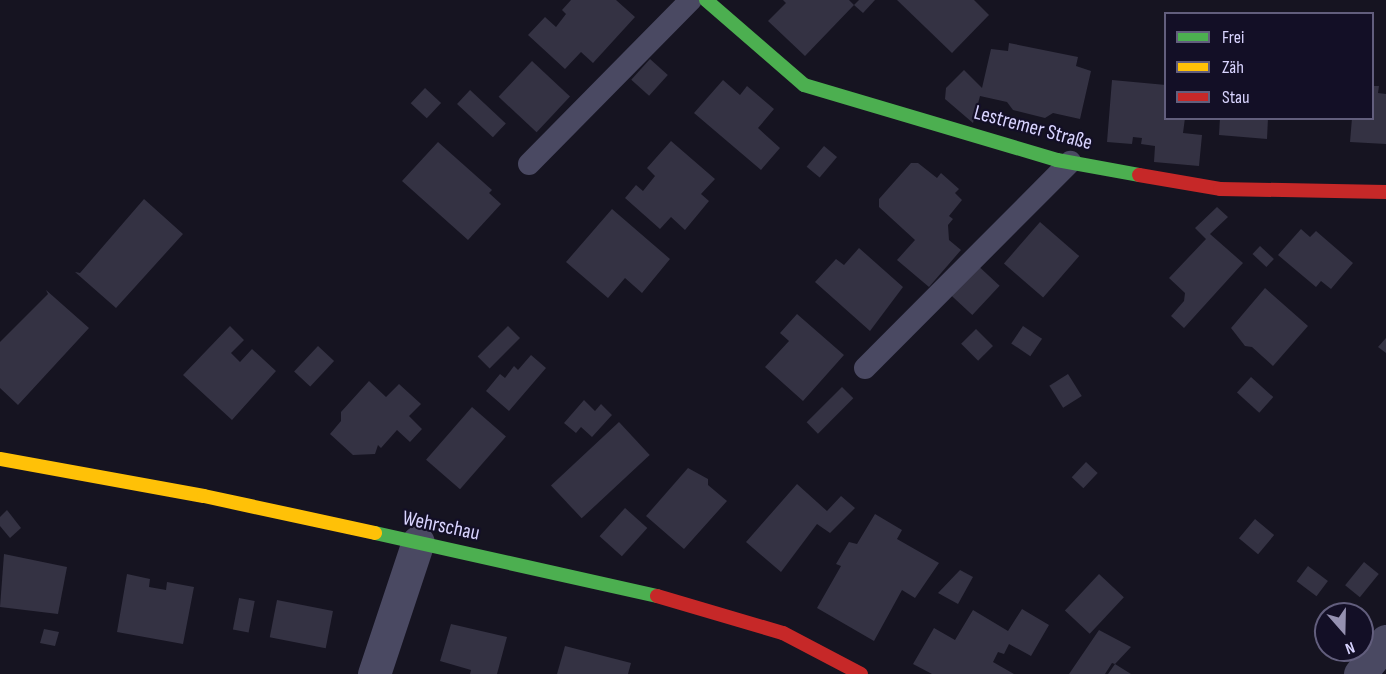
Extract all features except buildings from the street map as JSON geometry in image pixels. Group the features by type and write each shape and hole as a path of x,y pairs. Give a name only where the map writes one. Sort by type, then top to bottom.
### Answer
{"street":[{"name":"Lestremer Straße","path":"706,0 804,85 1070,162 1220,189 1386,192"},
{"name":"Wehrschau","path":"0,459 204,496 645,592 783,633 820,664 861,674"},
{"path":"374,674 418,542"},
{"path":"1360,674 1386,641"}],"lane":[{"path":"529,164 691,0"},
{"path":"865,368 1070,162"}],"traffic: fast":[{"path":"706,0 804,85 1057,160 1139,175"},
{"path":"375,533 657,596"}],"traffic: slow":[{"path":"0,459 204,496 375,533"}],"traffic: jam":[{"path":"1139,175 1220,189 1386,192"},
{"path":"657,596 783,633 861,674"}]}
